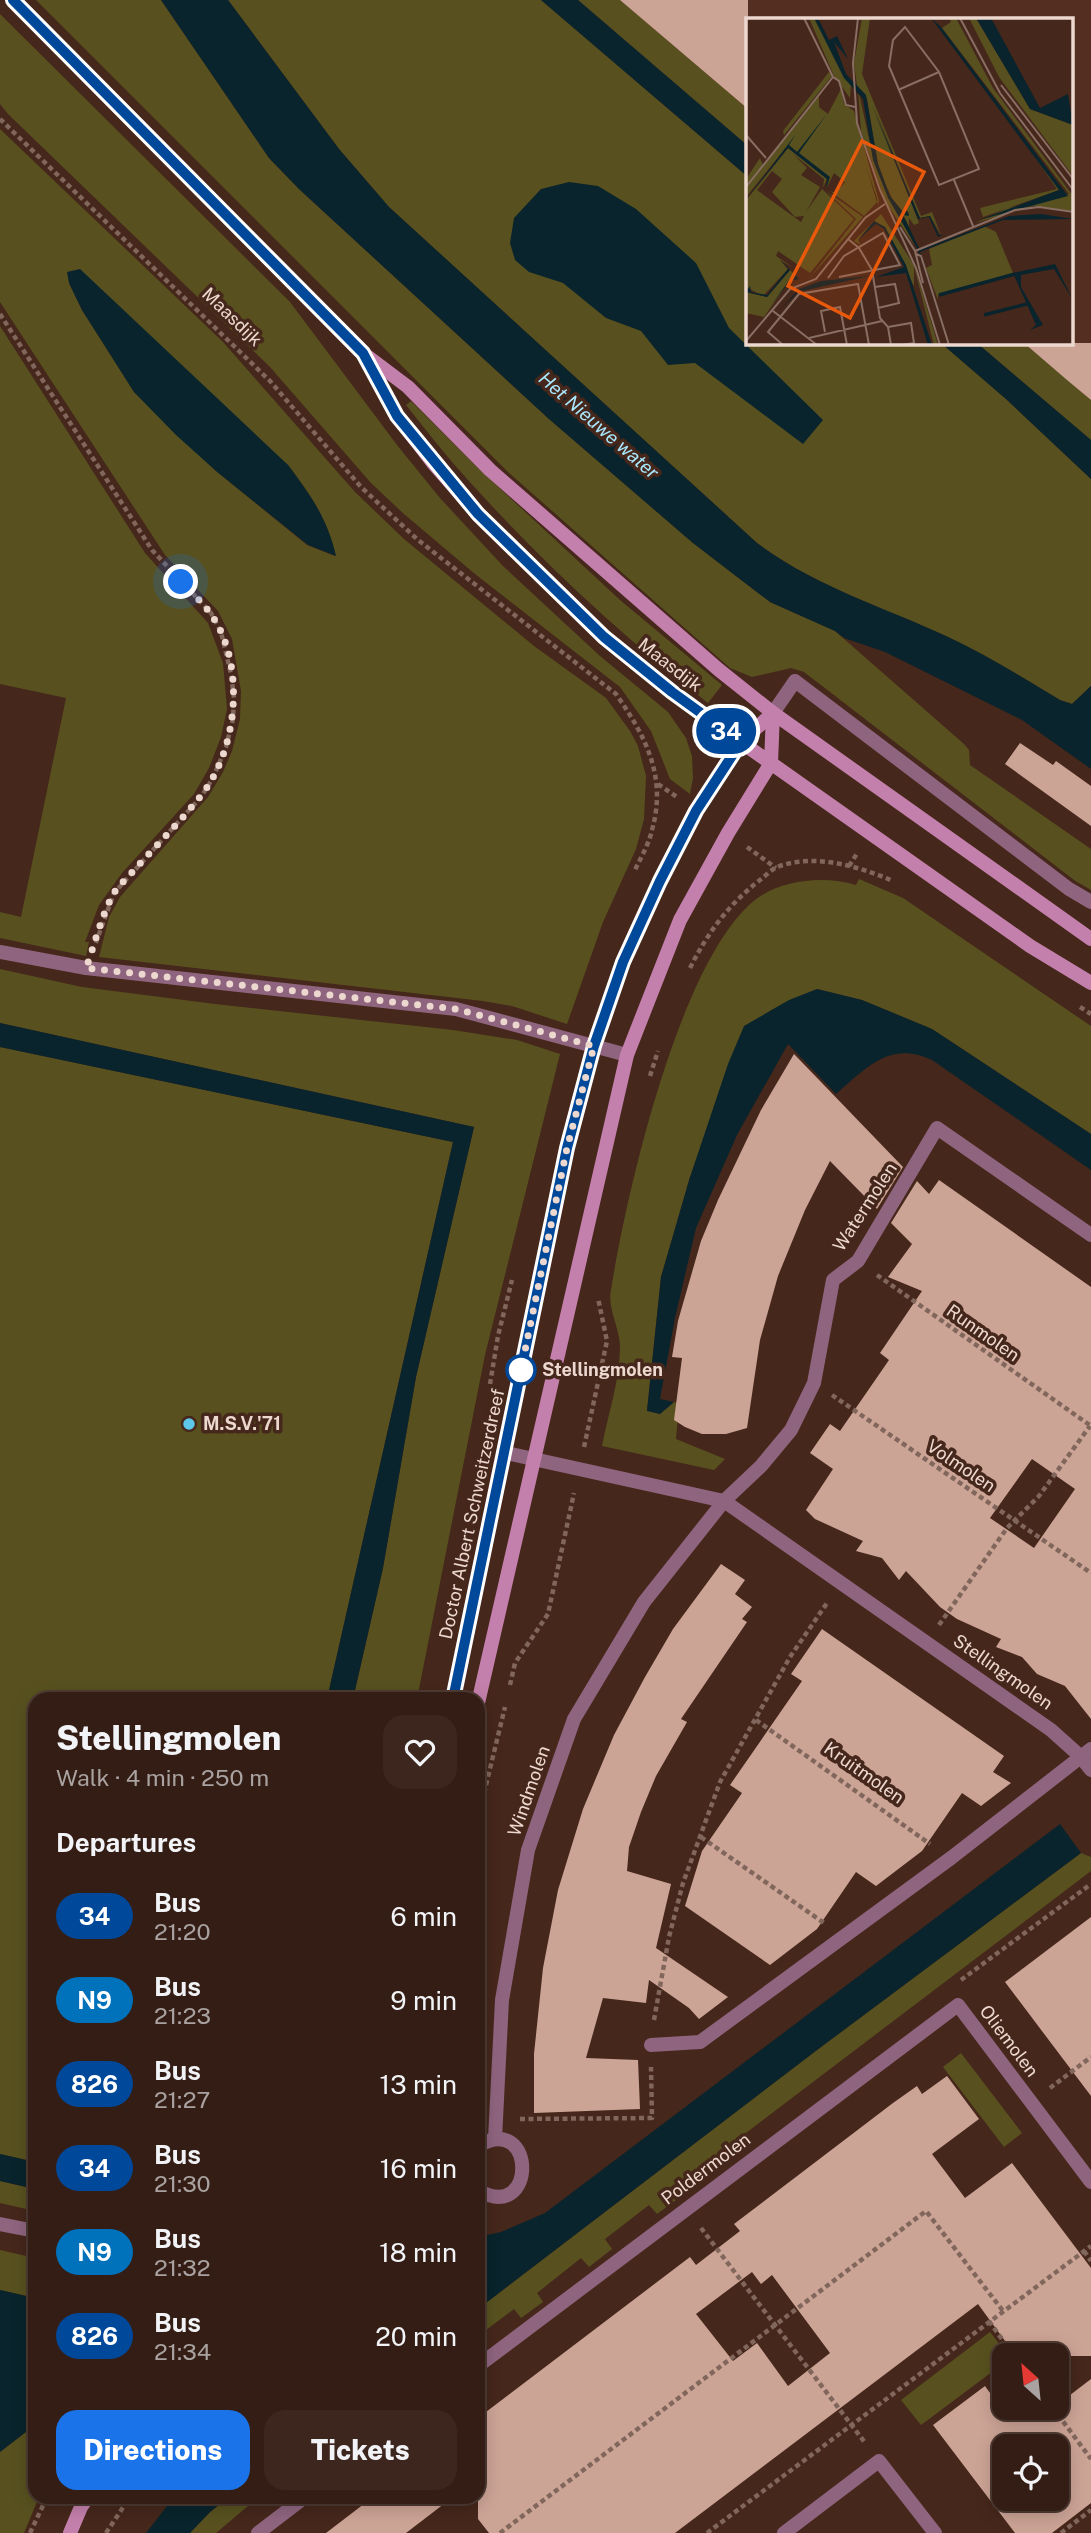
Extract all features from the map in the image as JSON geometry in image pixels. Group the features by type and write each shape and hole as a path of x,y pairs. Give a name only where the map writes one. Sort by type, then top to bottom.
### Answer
{"main road":[{"name":"Maasdijk","path":"13,0 363,353 408,387 490,470 598,565 773,713 1091,939"},
{"name":"Maasdijk","path":"363,353 397,416 478,514 604,637 672,692 741,742 1030,946 1091,983"},
{"name":"Doctor Albert Schweitzerdreef","path":"455,1692 506,1454 567,1148 594,1046 623,962 696,811 741,742 773,713"},
{"path":"480,1692 627,1055 680,920 771,763 773,713"},
{"path":"70,2533 83,2504"}],"street":[{"path":"773,713 795,681 1091,902"},
{"path":"0,952 86,968 456,1009 627,1055"},
{"name":"Watermolen","path":"724,1501 761,1466 792,1430 814,1383 833,1280 858,1261 937,1128 1091,1236"},
{"name":"Stellingmolen","path":"506,1454 724,1501 1086,1752 1091,1770"},
{"name":"Windmolen","path":"495,2139 502,2000 528,1850 574,1719 644,1602 724,1501"},
{"path":"651,2046 699,2042 845,1938 1086,1752"},
{"name":"Oliemolen","path":"958,2005 1091,2182"},
{"name":"Poldermolen","path":"485,2361 958,2005"},
{"path":"485,2143 495,2139 505,2141 520,2153 524,2172 521,2182 506,2194 497,2197 485,2195"},
{"path":"0,2224 28,2230"},
{"path":"784,2533 879,2460 935,2533"},
{"path":"258,2533 296,2504"}],"path":[{"name":"Maasdijk","path":"0,119 270,381 361,487 418,540 616,694 637,724 654,763 658,784"},
{"path":"0,314 152,550 211,613 228,656 234,698 233,719 226,747 213,778 201,797 114,893 86,968"},
{"path":"688,972 700,948 729,907 776,868 822,862 849,866"},
{"path":"649,1078 661,1041"},
{"name":"Runmolen","path":"858,1261 1091,1426"},
{"path":"509,1689 515,1663 548,1614 607,1340 596,1290"},
{"name":"Volmolen","path":"814,1383 1091,1573"},
{"path":"927,1643 1006,1528 1039,1496 1091,1426"},
{"path":"496,2119 652,2118 651,2046 656,2000 682,1883 720,1782 741,1742 756,1720 789,1657 842,1583"},
{"path":"485,1789 506,1702"},
{"name":"Kruitmolen","path":"756,1720 951,1858"},
{"path":"701,1837 845,1938"},
{"name":"Oliemolen","path":"958,2005 960,1981 1091,1884"},
{"path":"1031,2102 1091,2057"},
{"path":"685,2208 879,2460"},
{"path":"500,2533 926,2211 1003,2311"},
{"path":"707,2533 1091,2245"},
{"path":"1084,2251 1091,2261"},
{"path":"989,2321 1005,2343"},
{"path":"1062,2420 1091,2459"},
{"path":"30,2533 44,2504"},
{"path":"106,2533 125,2504"},
{"path":"1060,2533 1091,2510"}],"shaded area":[{"path":"36,0 161,0 269,158 299,189 549,419 693,543 770,602 835,631 964,744 969,750 970,765 1091,849 1091,890 1074,880 804,672 791,668 752,677 730,668 508,472"},
{"path":"228,0 541,0 746,175 746,345 943,345 1006,399 1091,479 1091,686 1072,704 1060,700 977,651 826,584 757,543 389,207 339,149"},
{"path":"572,0 1091,0 1091,445 974,345 1074,345 1074,18 746,18 746,149"},
{"path":"578,0 620,0 746,107 746,144"},
{"path":"0,14 290,302 397,445 440,498 503,566 600,656 668,712 686,738 692,756 693,778 690,794 670,779 651,731 620,687 475,574 404,514 371,483 270,367 8,114 0,104"},
{"path":"0,129 223,342 355,492 404,539 534,646 606,698 638,746 646,776 644,819 636,849 603,922 567,1024 512,1006 483,1001 99,957 109,917 120,897 208,797 223,772 232,751 240,719 241,691 232,639 218,611 165,555 0,302","holes":["69,283 288,465 323,518 335,556 307,545 216,471 134,392 82,310"]},
{"path":"0,326 145,553 208,623 223,663 227,709 221,737 209,768 194,794 122,873 99,905 85,942 89,942 86,956 0,938 0,912 21,917 66,698 0,684"},
{"path":"979,345 1026,345 1091,400 1091,440"},
{"path":"411,401 478,468 620,600 722,685 708,703 644,651 524,540 436,443 406,405"},
{"path":"859,879 903,898 1091,1026 1091,1134 932,1029 862,1000 817,989 690,1177 661,1277 647,1410 660,1414 674,1402 679,1403 676,1439 725,1459 714,1470 602,1446 616,1384 620,1347 610,1297 629,1196 661,1078 705,968 731,926 759,897 794,883 819,880 856,885"},
{"path":"0,969 82,987 453,1030 517,1040 560,1054 485,1355 418,1692 355,1692 383,1568 416,1377 474,1127 0,1023"},
{"name":"M.S.V.'71","path":"0,1047 453,1142 329,1692 28,1692 28,2160 0,2154"},
{"path":"1081,1853 1091,1857 1091,1871 680,2183 687,2192 657,2214 649,2205 605,2239 612,2249 589,2267 581,2258 537,2293 543,2302 521,2318 514,2309 485,2331 485,2304"},
{"path":"961,2053 1022,2133 1004,2147 943,2067"},
{"path":"0,2181 28,2187 28,2209 0,2203"},
{"path":"0,2250 28,2256 28,2296 0,2290"},
{"path":"990,2332 999,2343 992,2343 992,2372 921,2425 901,2400"},
{"path":"28,2430 28,2504 36,2504 24,2533 0,2533 0,2452"},
{"path":"220,2504 250,2504 216,2533 190,2533"}],"water":[{"name":"Het Nieuwe water","path":"161,0 228,0 339,149 389,207 757,543 826,584 977,651 1060,700 1072,704 1091,686 1091,769 1022,720 885,652 844,638 835,631 770,602 693,543 549,419 299,189 269,158"},
{"path":"541,0 578,0 746,144 746,175"},
{"path":"569,182 598,186 636,209 696,263 729,328 823,420 803,444 695,363 668,365 641,331 606,318 563,283 529,272 515,260 510,243 514,218 541,189"},
{"path":"80,269 288,465 317,508 336,556 308,545 216,471 134,392 82,310 69,283 67,272"},
{"path":"943,345 979,345 1091,440 1091,479 1006,399"},
{"path":"817,989 862,1000 932,1029 1091,1134 1091,1170 932,1060 903,1053 891,1055 868,1067 836,1094 788,1044 737,1135 696,1228 660,1399 674,1402 660,1414 647,1411 661,1277 690,1177 728,1064 744,1026 789,1000"},
{"path":"0,1023 474,1127 416,1377 383,1568 355,1692 329,1692 453,1142 0,1047"},
{"path":"1060,1824 1081,1853 485,2304 485,2235 501,2232 545,2213"},
{"path":"0,2154 28,2160 28,2187 0,2181"},
{"path":"0,2290 28,2296 28,2430 0,2452"},
{"path":"169,2504 220,2504 190,2533 146,2533"}],"building":[{"path":"620,0 748,0 746,107"},
{"path":"1091,343 1091,400 1026,345"},
{"path":"1020,743 1053,765 1056,761 1091,786 1091,826 1005,764"},
{"path":"794,1054 903,1167 877,1209 830,1161 805,1210 778,1276 760,1340 747,1428 726,1434 702,1434 674,1420 682,1358 672,1357 678,1321 701,1241 718,1200 761,1110"},
{"path":"939,1180 1091,1287 1091,1719 1065,1686 1037,1674 1022,1657 996,1647 1001,1639 957,1619 940,1607 906,1571 899,1580 882,1558 856,1551 863,1541 815,1519 806,1510 833,1469 810,1453 830,1424 840,1431 889,1360 880,1353 922,1291 888,1277 912,1244 891,1223 917,1181 929,1194","holes":["1032,1459 1075,1489 1034,1548 990,1518"]},
{"path":"721,1564 745,1580 735,1594 752,1607 742,1619 747,1622 681,1719 687,1722 656,1776 641,1812 629,1847 627,1871 671,1884 656,1948 728,1997 699,2019 689,2008 649,1980 646,2003 603,1998 586,2058 638,2060 640,2109 534,2113 534,2054 543,1968 558,1890 583,1809 614,1735 645,1677 673,1629"},
{"path":"822,1629 1004,1756 993,1772 1011,1783 981,1806 962,1793 922,1851 876,1886 856,1872 817,1929 770,1965 685,1906 702,1851 742,1793 730,1785 802,1681 791,1674"},
{"path":"1091,1917 1091,2096 1005,1982"},
{"path":"947,2076 979,2119 932,2154 965,2198 1012,2163 1091,2268 1091,2356 1069,2356 1069,2343 1006,2343 978,2304 675,2533 489,2533 478,2519 478,2504 485,2504 485,2413 690,2257 696,2265 740,2231 734,2224 917,2086 922,2094","holes":["752,2272 761,2284 772,2275 830,2353 788,2386 757,2343 733,2361 696,2314"]},
{"path":"1091,2379 1091,2503 1052,2533 1015,2533 998,2511 1069,2511 1069,2434 992,2434 992,2503 933,2425 985,2386 992,2396 992,2420 1069,2420 1069,2396"},
{"path":"364,2504 444,2504 406,2533 326,2533"}],"bus line":[{"name":"34","path":"13,0 153,138 363,353 397,416 433,463 478,514 604,637 672,692 741,742 696,811 660,881 623,962 594,1046 567,1148 506,1454 454,1692"}],"place":[{"name":"Stellingmolen","path":"521,1370"},
{"name":"M.S.V.'71","path":"189,1424"}],"route":[{"path":"181,582 211,613 220,632 231,674 233,719 226,747 213,778 201,797 114,893 86,968 456,1009 594,1046 567,1148 521,1370"}]}
